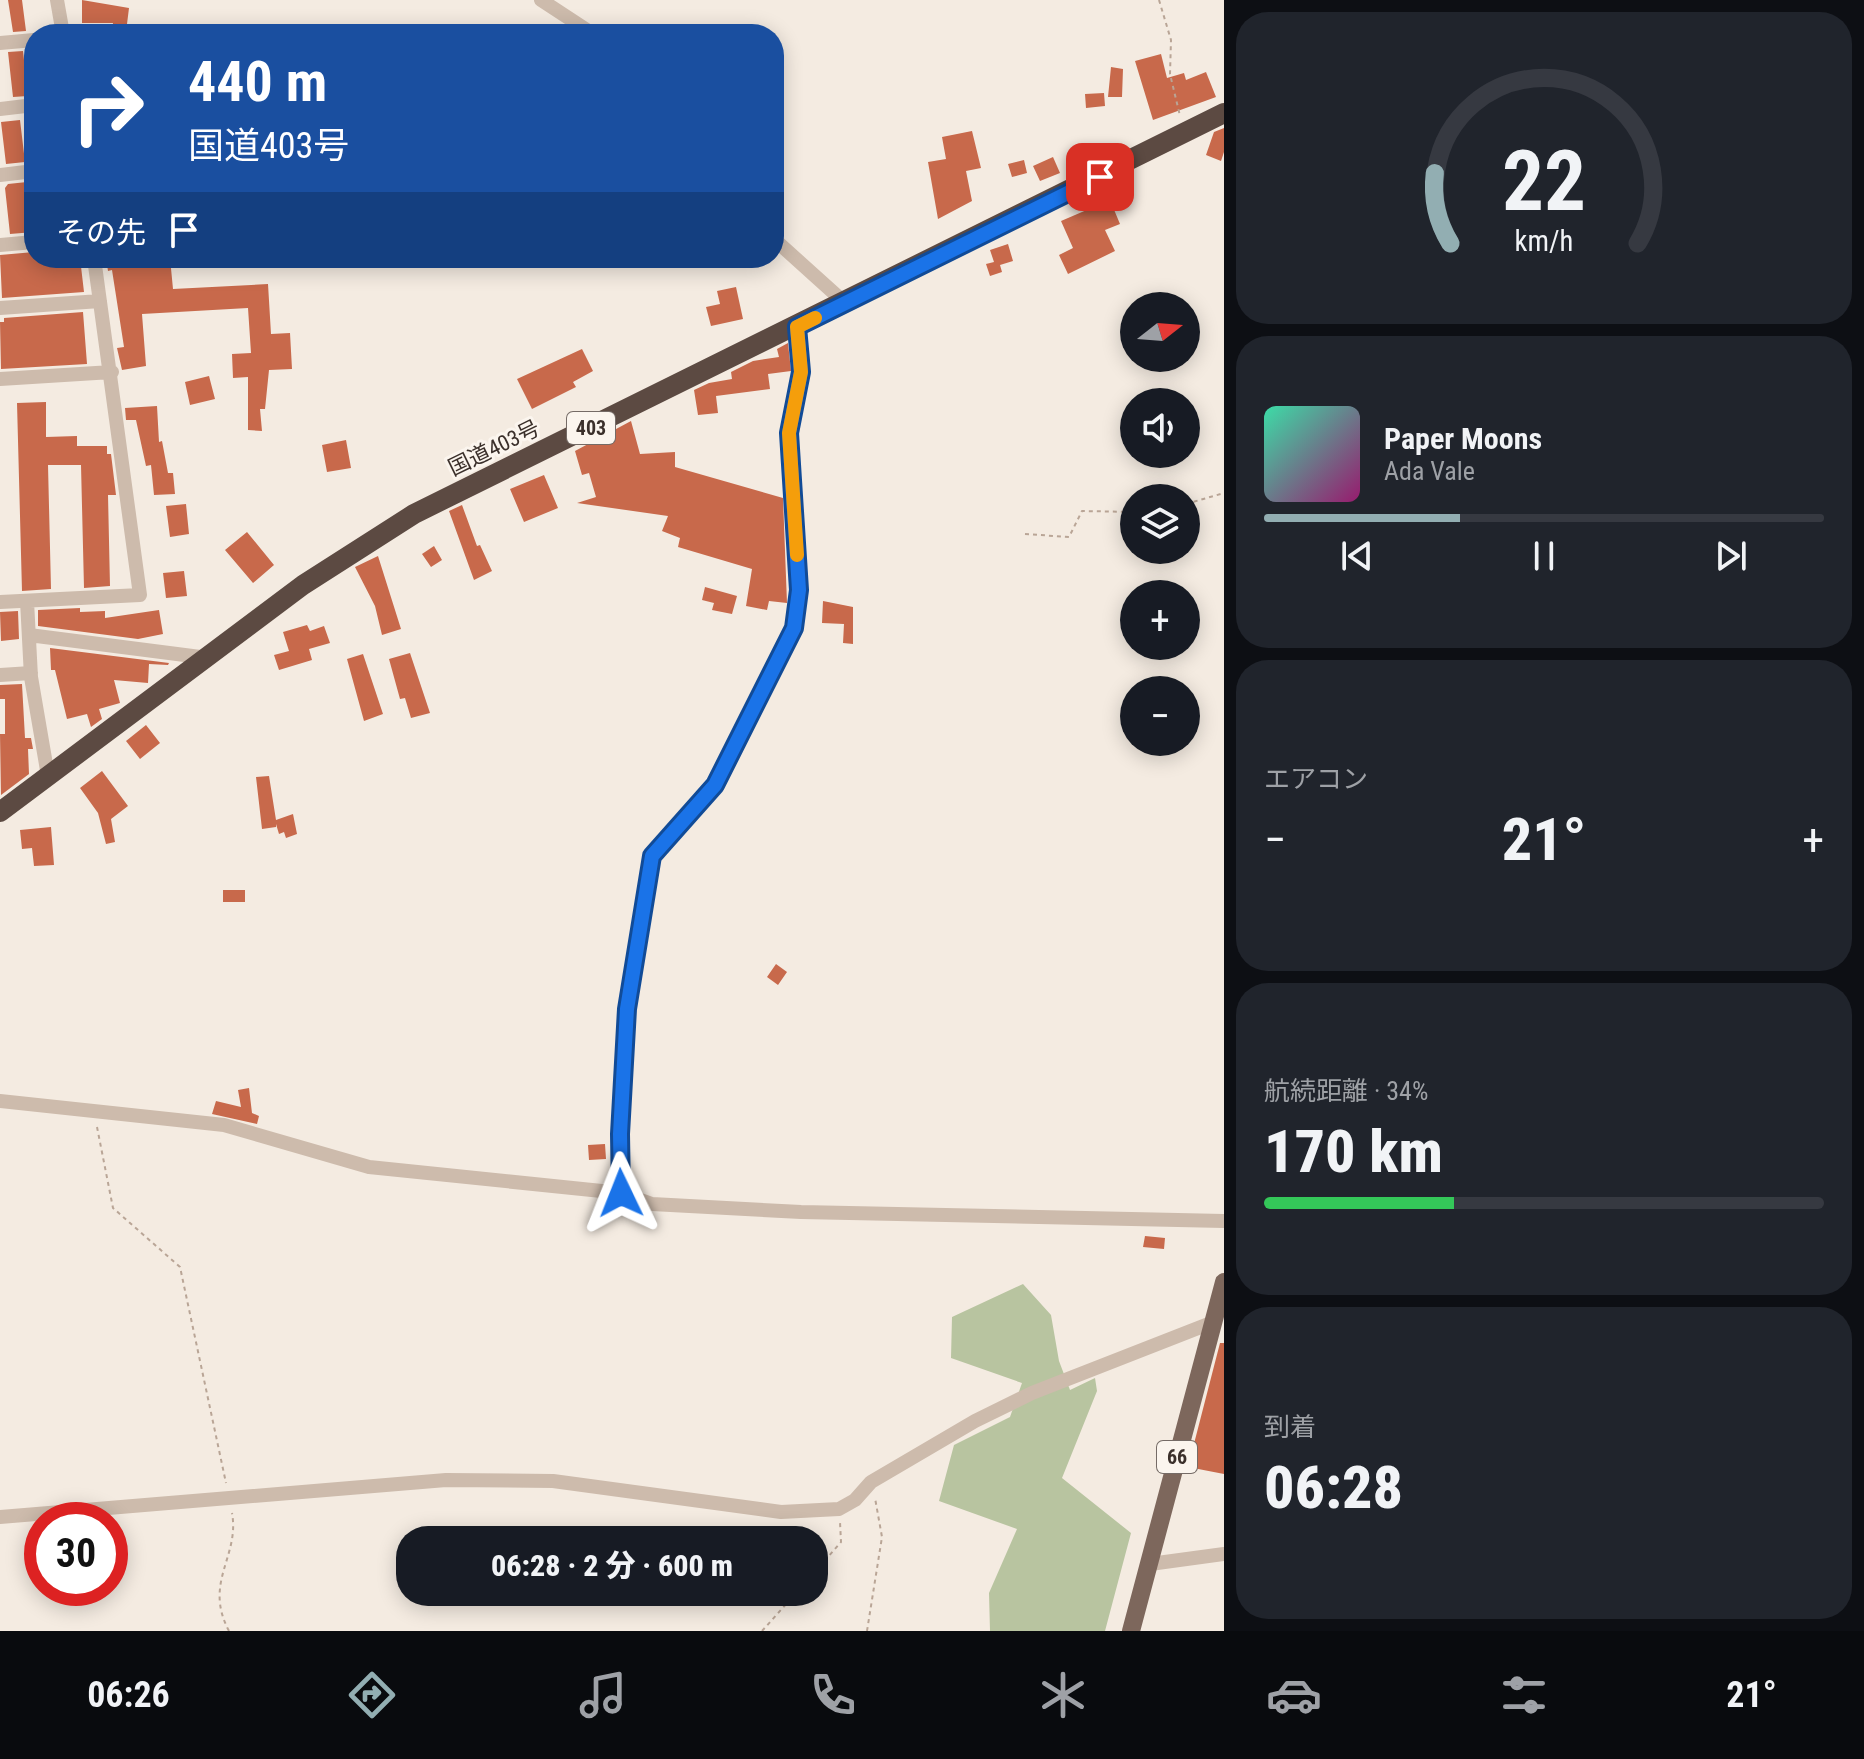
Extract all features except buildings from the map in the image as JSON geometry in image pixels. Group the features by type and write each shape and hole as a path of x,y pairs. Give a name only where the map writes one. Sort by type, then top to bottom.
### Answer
{"highway":[{"name":"国道403号","path":"0,812 303,585 414,514 1224,113"}],"main road":[{"name":"66","path":"1131,1631 1224,1282"}],"street":[{"path":"57,0 61,24"},
{"path":"541,0 578,24"},
{"path":"0,43 24,41"},
{"path":"0,109 24,106"},
{"path":"0,175 24,172"},
{"path":"0,245 24,243"},
{"path":"784,248 845,303"},
{"path":"0,602 140,595 95,268"},
{"path":"0,308 100,301"},
{"path":"621,1193 620,1134 627,1009 652,856 715,785 794,628 799,590 789,433 801,372 797,327"},
{"path":"0,379 112,372"},
{"path":"27,601 31,673 48,776"},
{"path":"29,635 208,658"},
{"path":"0,675 31,673"},
{"path":"0,1101 224,1125 369,1167 621,1193 652,1204 801,1212 1224,1221"},
{"path":"0,1517 229,1500 424,1481 516,1479 553,1481 738,1509 809,1513 839,1509 855,1500 871,1482 930,1444 1032,1393 1211,1323"},
{"path":"1150,1564 1224,1554"}],"path":[{"path":"1159,0 1171,40 1170,74 1184,134"},
{"path":"1200,500 1224,493"},
{"path":"1025,534 1069,537 1082,511 1120,512"},
{"path":"94,1110 113,1208 180,1267 235,1527 222,1570 218,1610 229,1631"},
{"path":"867,1631 882,1537 871,1482"},
{"path":"828,1557 841,1542 839,1509"},
{"path":"762,1631 784,1606"}],"green space":[{"path":"1023,1284 1051,1315 1059,1361 1070,1390 1095,1378 1097,1391 1062,1478 1131,1533 1105,1631 990,1631 989,1593 1017,1529 939,1501 954,1445 1010,1417 1022,1383 951,1358 952,1317"}],"slow traffic":[{"path":"797,555 789,433 801,372 797,327 815,318"}],"route":[{"path":"621,1193 621,1081 627,1009 637,930 652,856 715,785 794,628 799,590 789,433 801,372 797,327 1100,177"}]}
